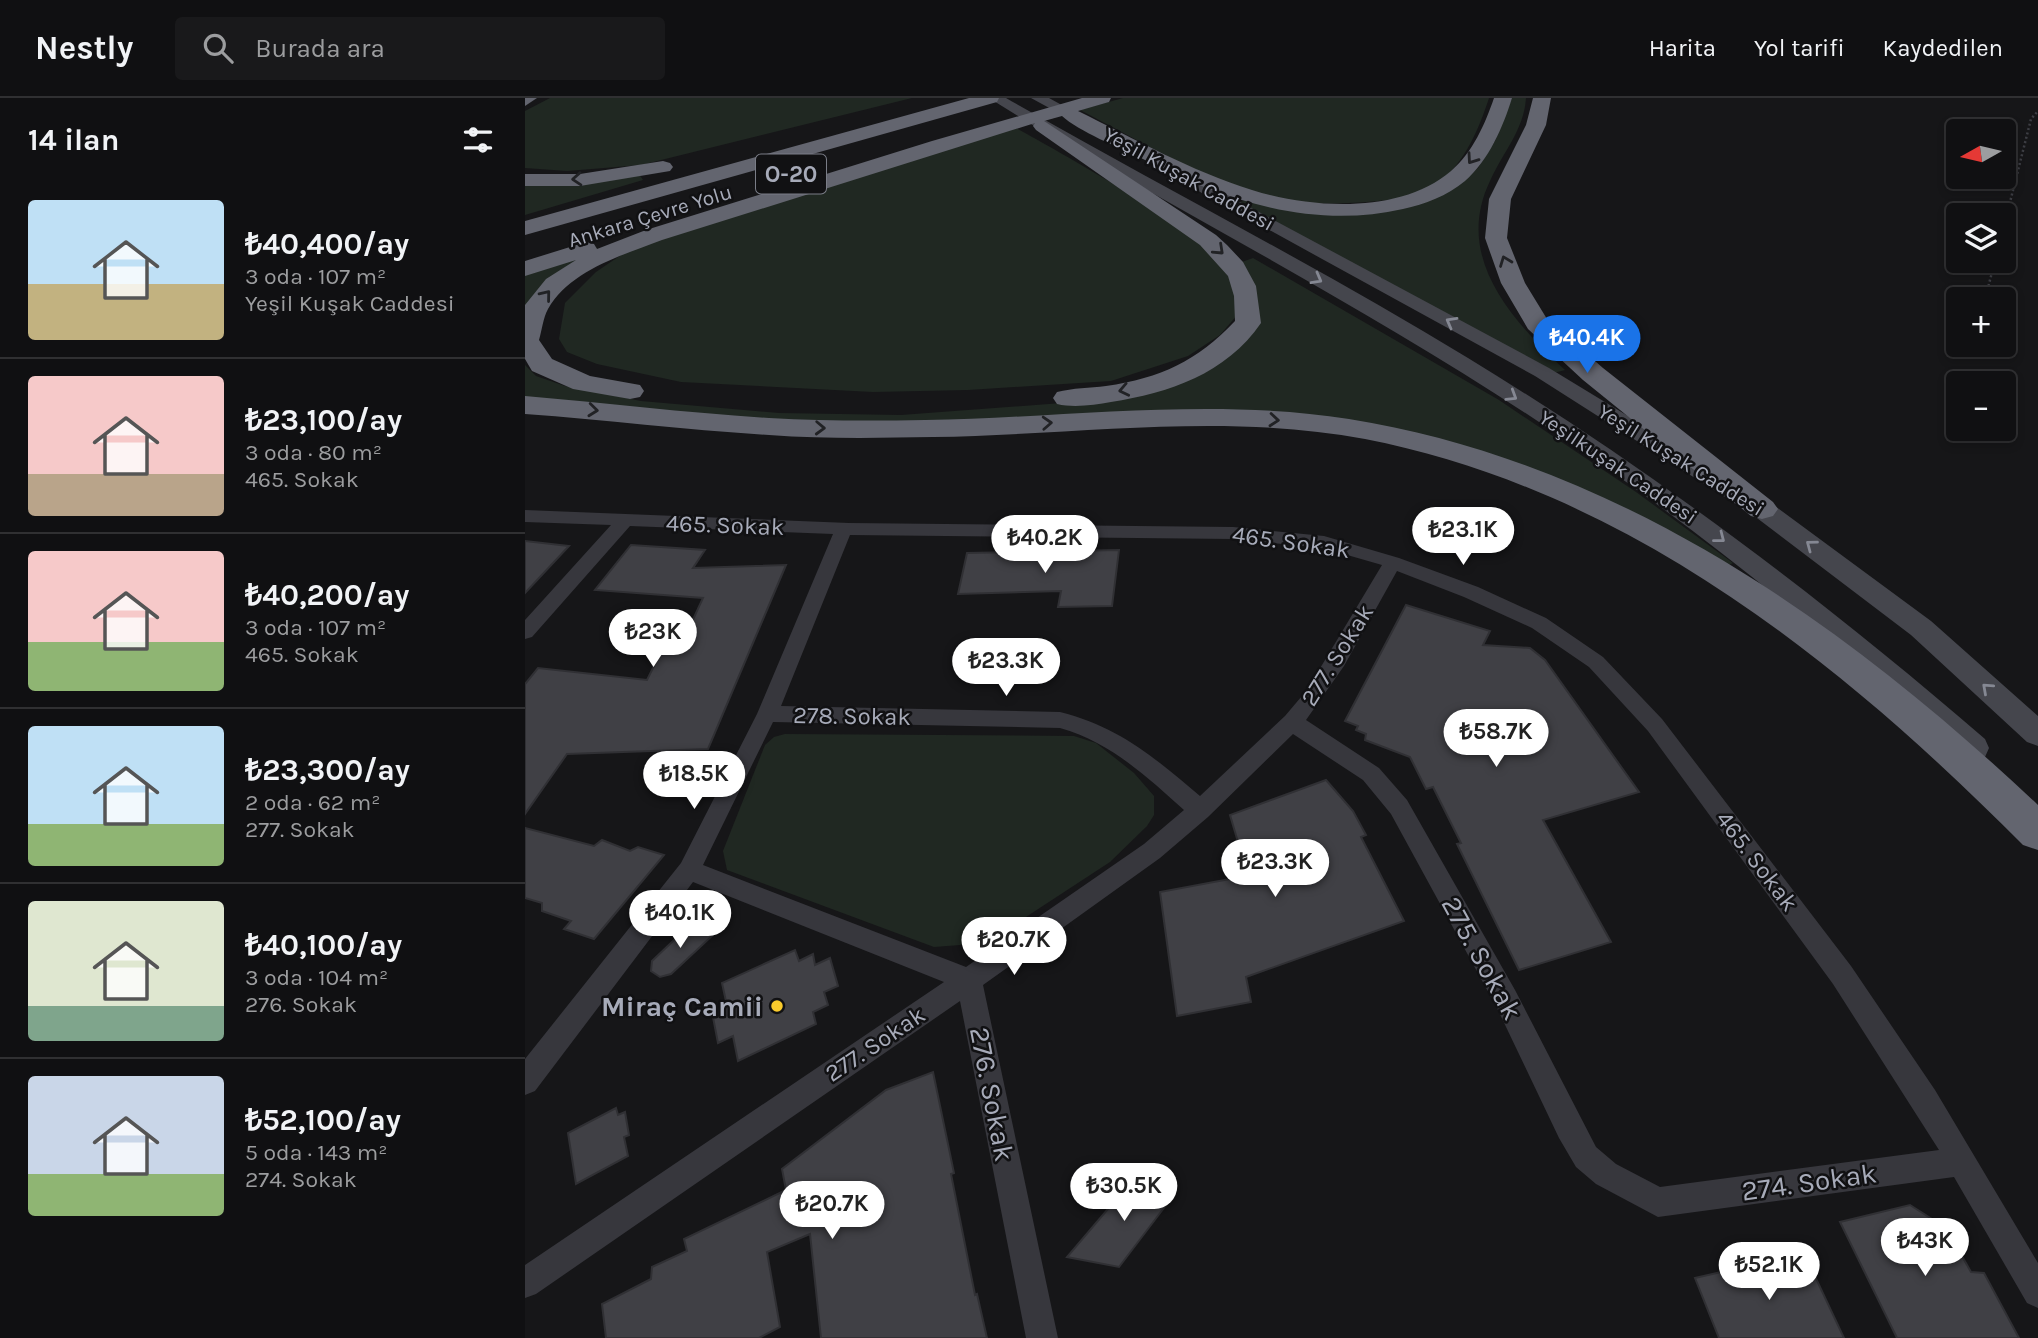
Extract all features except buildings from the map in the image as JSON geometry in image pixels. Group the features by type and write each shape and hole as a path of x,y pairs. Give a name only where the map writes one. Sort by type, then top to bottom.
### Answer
{"highway":[{"path":"525,217 943,98"},
{"name":"Ankara Çevre Yolu","path":"525,228 990,98"},
{"path":"525,269 761,195 1101,98"},
{"path":"1064,106 1148,153 1237,192 1293,206 1346,209 1401,202 1428,194 1449,183 1464,170 1478,151 1498,115 1503,98"},
{"path":"1542,98 1536,125 1500,199 1496,238 1513,283 1537,324 1593,374 1762,509"},
{"name":"Ankara Çevre Yolu","path":"630,222 1064,106"},
{"path":"525,180 580,180 630,173 687,162 883,114"},
{"path":"962,138 654,235 597,257 555,284 535,309 526,340 542,365 583,383 644,393 791,406 949,408 1095,396 1154,384 1187,372 1217,355 1248,323 1249,299 1244,281 1232,262 1209,240 1043,126"},
{"name":"Ankara Çevre Yolu","path":"525,255 604,230"},
{"path":"525,405 717,424 845,429 961,428 1132,418 1241,417 1333,425 1421,444 1505,469 1588,501 1656,535 1729,577 1896,699 2038,832"}],"main road":[{"name":"Yeşilkuşak Caddesi","path":"996,98 1383,316 1631,472 1692,516 1858,648 1937,715 2038,808"},
{"name":"Yeşil Kuşak Caddesi","path":"1038,98 1064,106 1542,372 1762,509 1921,628 2038,734"}],"street":[{"name":"465. Sokak","path":"525,516 844,529 1233,533 1324,542 1393,562 1471,592 1539,623 1596,662 1663,735 1842,975 1925,1100 2038,1292"},
{"path":"525,632 625,521"},
{"path":"525,1081 689,870 767,714 844,529"},
{"name":"277. Sokak","path":"525,1283 969,980 1152,851 1200,810 1293,722 1337,662 1393,562"},
{"name":"278. Sokak","path":"767,714 1060,720 1079,724 1118,741 1200,810"},
{"name":"275. Sokak","path":"1293,722 1371,774 1399,807 1506,999 1586,1157 1605,1174 1658,1202"},
{"path":"689,870 969,980"},
{"name":"276. Sokak","path":"969,980 1042,1338"},
{"name":"274. Sokak","path":"1658,1202 1960,1162"}],"path":[{"path":"2010,203 2031,119 2038,111"}],"shaded area":[{"path":"550,98 912,98 641,165 567,171 525,168 525,111"},
{"path":"1123,98 1489,98 1464,155 1433,187 1419,194 1394,199 1325,204 1286,200 1222,181 1080,110"},
{"path":"1512,98 1526,98 1517,131 1490,181 1480,209 1479,236 1484,262 1494,286 1509,309 1526,331 1565,370 1550,374 1237,203 1247,200 1320,214 1457,186 1478,168 1495,141"},
{"path":"1016,128 1134,197 1223,258 1236,276 1238,314 1220,335 1188,356 1111,381 968,390 873,392 681,382 597,364 567,352 559,339 565,303 596,272 624,253 674,233"},
{"path":"639,174 643,180 525,215 525,185"},
{"path":"596,247 600,252 548,282 531,298 525,308 525,271"},
{"path":"1253,258 1499,400 1636,492 1733,563 1721,569 1573,487 1314,417 826,427 525,400 525,365 536,376 565,386 641,401 779,413 901,415 1102,400 1158,388 1255,323 1239,263"},
{"path":"785,734 1074,736 1096,743 1134,773 1154,796 1154,815 1147,826 1110,862 986,943 934,947 727,870 723,851 765,745 774,737"}],"place":[{"name":"Miraç Camii","path":"777,1006"}]}
